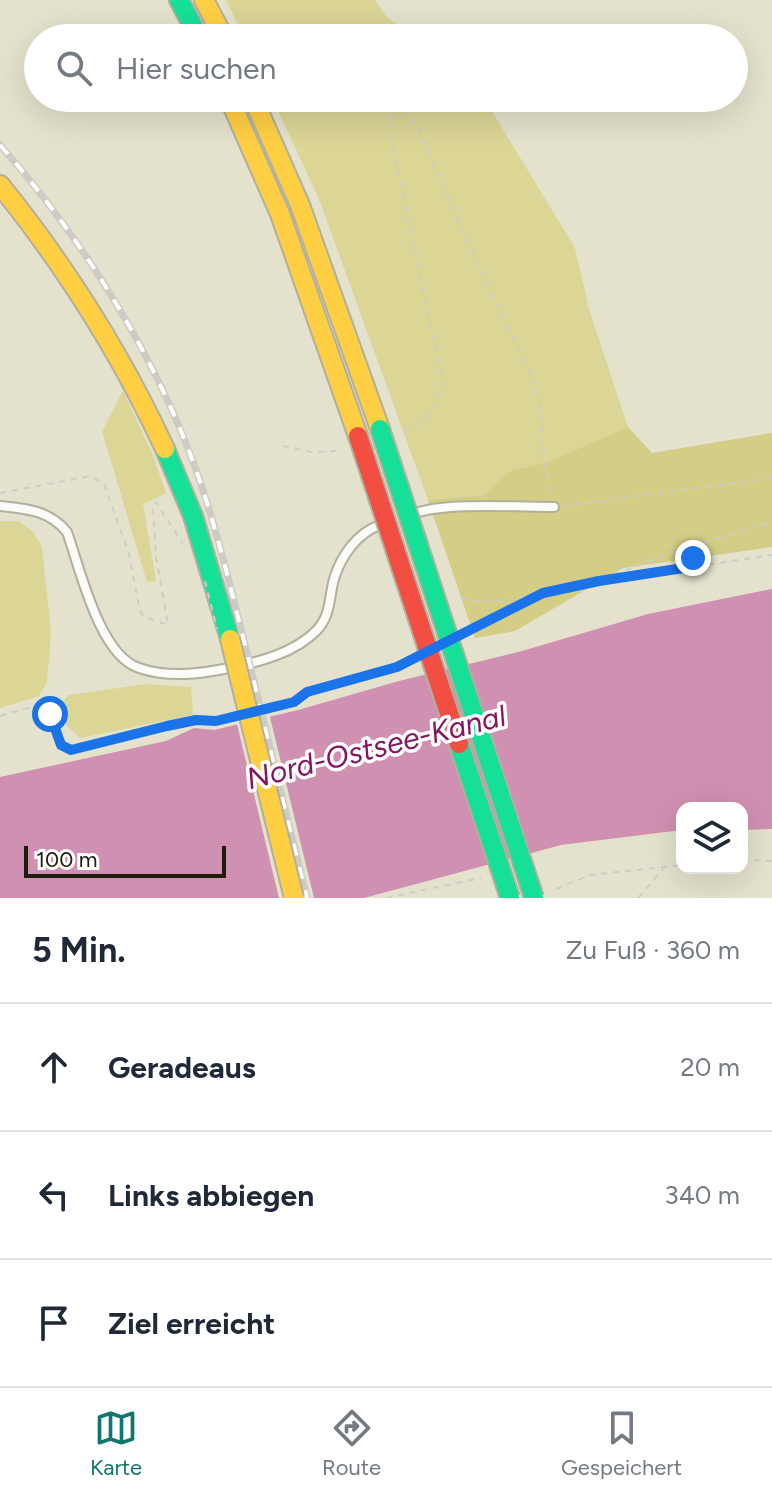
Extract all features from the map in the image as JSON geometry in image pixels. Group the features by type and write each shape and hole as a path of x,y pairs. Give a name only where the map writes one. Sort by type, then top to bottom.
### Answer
{"main road":[{"path":"179,0 192,24"},
{"path":"204,0 217,24"},
{"path":"235,112 280,214 353,442 510,898"},
{"path":"259,112 300,205 543,894"},
{"path":"0,185 65,267 120,357 161,442 204,546 215,578 294,898"}],"lane":[{"path":"0,506 39,511 58,520 67,532 104,634 118,654 137,668 186,675 266,660 317,630 328,612 335,577 348,549 368,529 425,510 554,507"}],"path":[{"path":"399,434 427,418 443,384 389,129 391,116 399,113 408,114 417,124 533,380 542,412 544,461 554,507 772,478"},
{"path":"283,446 312,452 335,452 353,442"},
{"path":"0,493 90,476 104,484 129,554 140,611 144,617 168,625 156,557 153,505 156,502 181,543 195,549 204,546"},
{"path":"599,581 700,544 772,522"},
{"path":"700,544 693,558 703,565"},
{"path":"458,597 470,601 507,600 599,581 772,555"},
{"path":"460,636 543,593"},
{"path":"260,711 294,702 307,692 369,676 409,661"},
{"path":"0,716 27,708 44,709 50,714 61,745 71,750 167,726 231,718"},
{"path":"748,860 772,861"},
{"path":"543,894 590,875 676,866"},
{"path":"638,898 664,867"},
{"path":"386,898 480,877 490,880"}],"shaded area":[{"path":"226,0 375,0 386,16 397,24 237,24"},
{"path":"279,112 492,112 575,248 589,309 628,427 550,461 510,471 484,495 428,500 319,199"},
{"path":"123,391 152,453 166,493 143,504 156,581 147,582 102,431"},
{"path":"628,427 652,453 772,433 772,547 623,568 515,631 475,638 428,500 484,495 510,471 550,461"},
{"path":"0,521 19,521 32,531 42,546 51,633 47,682 39,696 0,708"},
{"path":"146,684 191,687 193,715 80,738 60,719 57,707 69,695"}],"water":[{"name":"Nord-Ostsee-Kanal","path":"772,589 772,829 748,830 748,802 676,802 676,831 561,845 364,898 0,898 0,777 166,741 194,728 214,730 298,710 648,614"}],"pier":[{"path":"269,713 314,898 279,898 236,720"}],"railway":[{"path":"0,145 57,216 110,293 175,417 201,483 223,557 307,898"}],"traffic: fast":[{"path":"179,0 192,24"},
{"path":"380,429 534,898"},
{"path":"165,449 193,516 230,639"},
{"path":"459,744 510,898"}],"traffic: slow":[{"path":"204,0 217,24"},
{"path":"235,112 280,214 358,436"},
{"path":"259,112 300,205 380,429"},
{"path":"0,185 91,312 130,378 165,449"},
{"path":"230,639 294,898"}],"traffic: jam":[{"path":"358,436 459,744"}],"route":[{"path":"50,714 61,745 71,750 196,720 216,721 275,708 294,702 307,692 397,667 543,593 703,565 693,558"}]}
